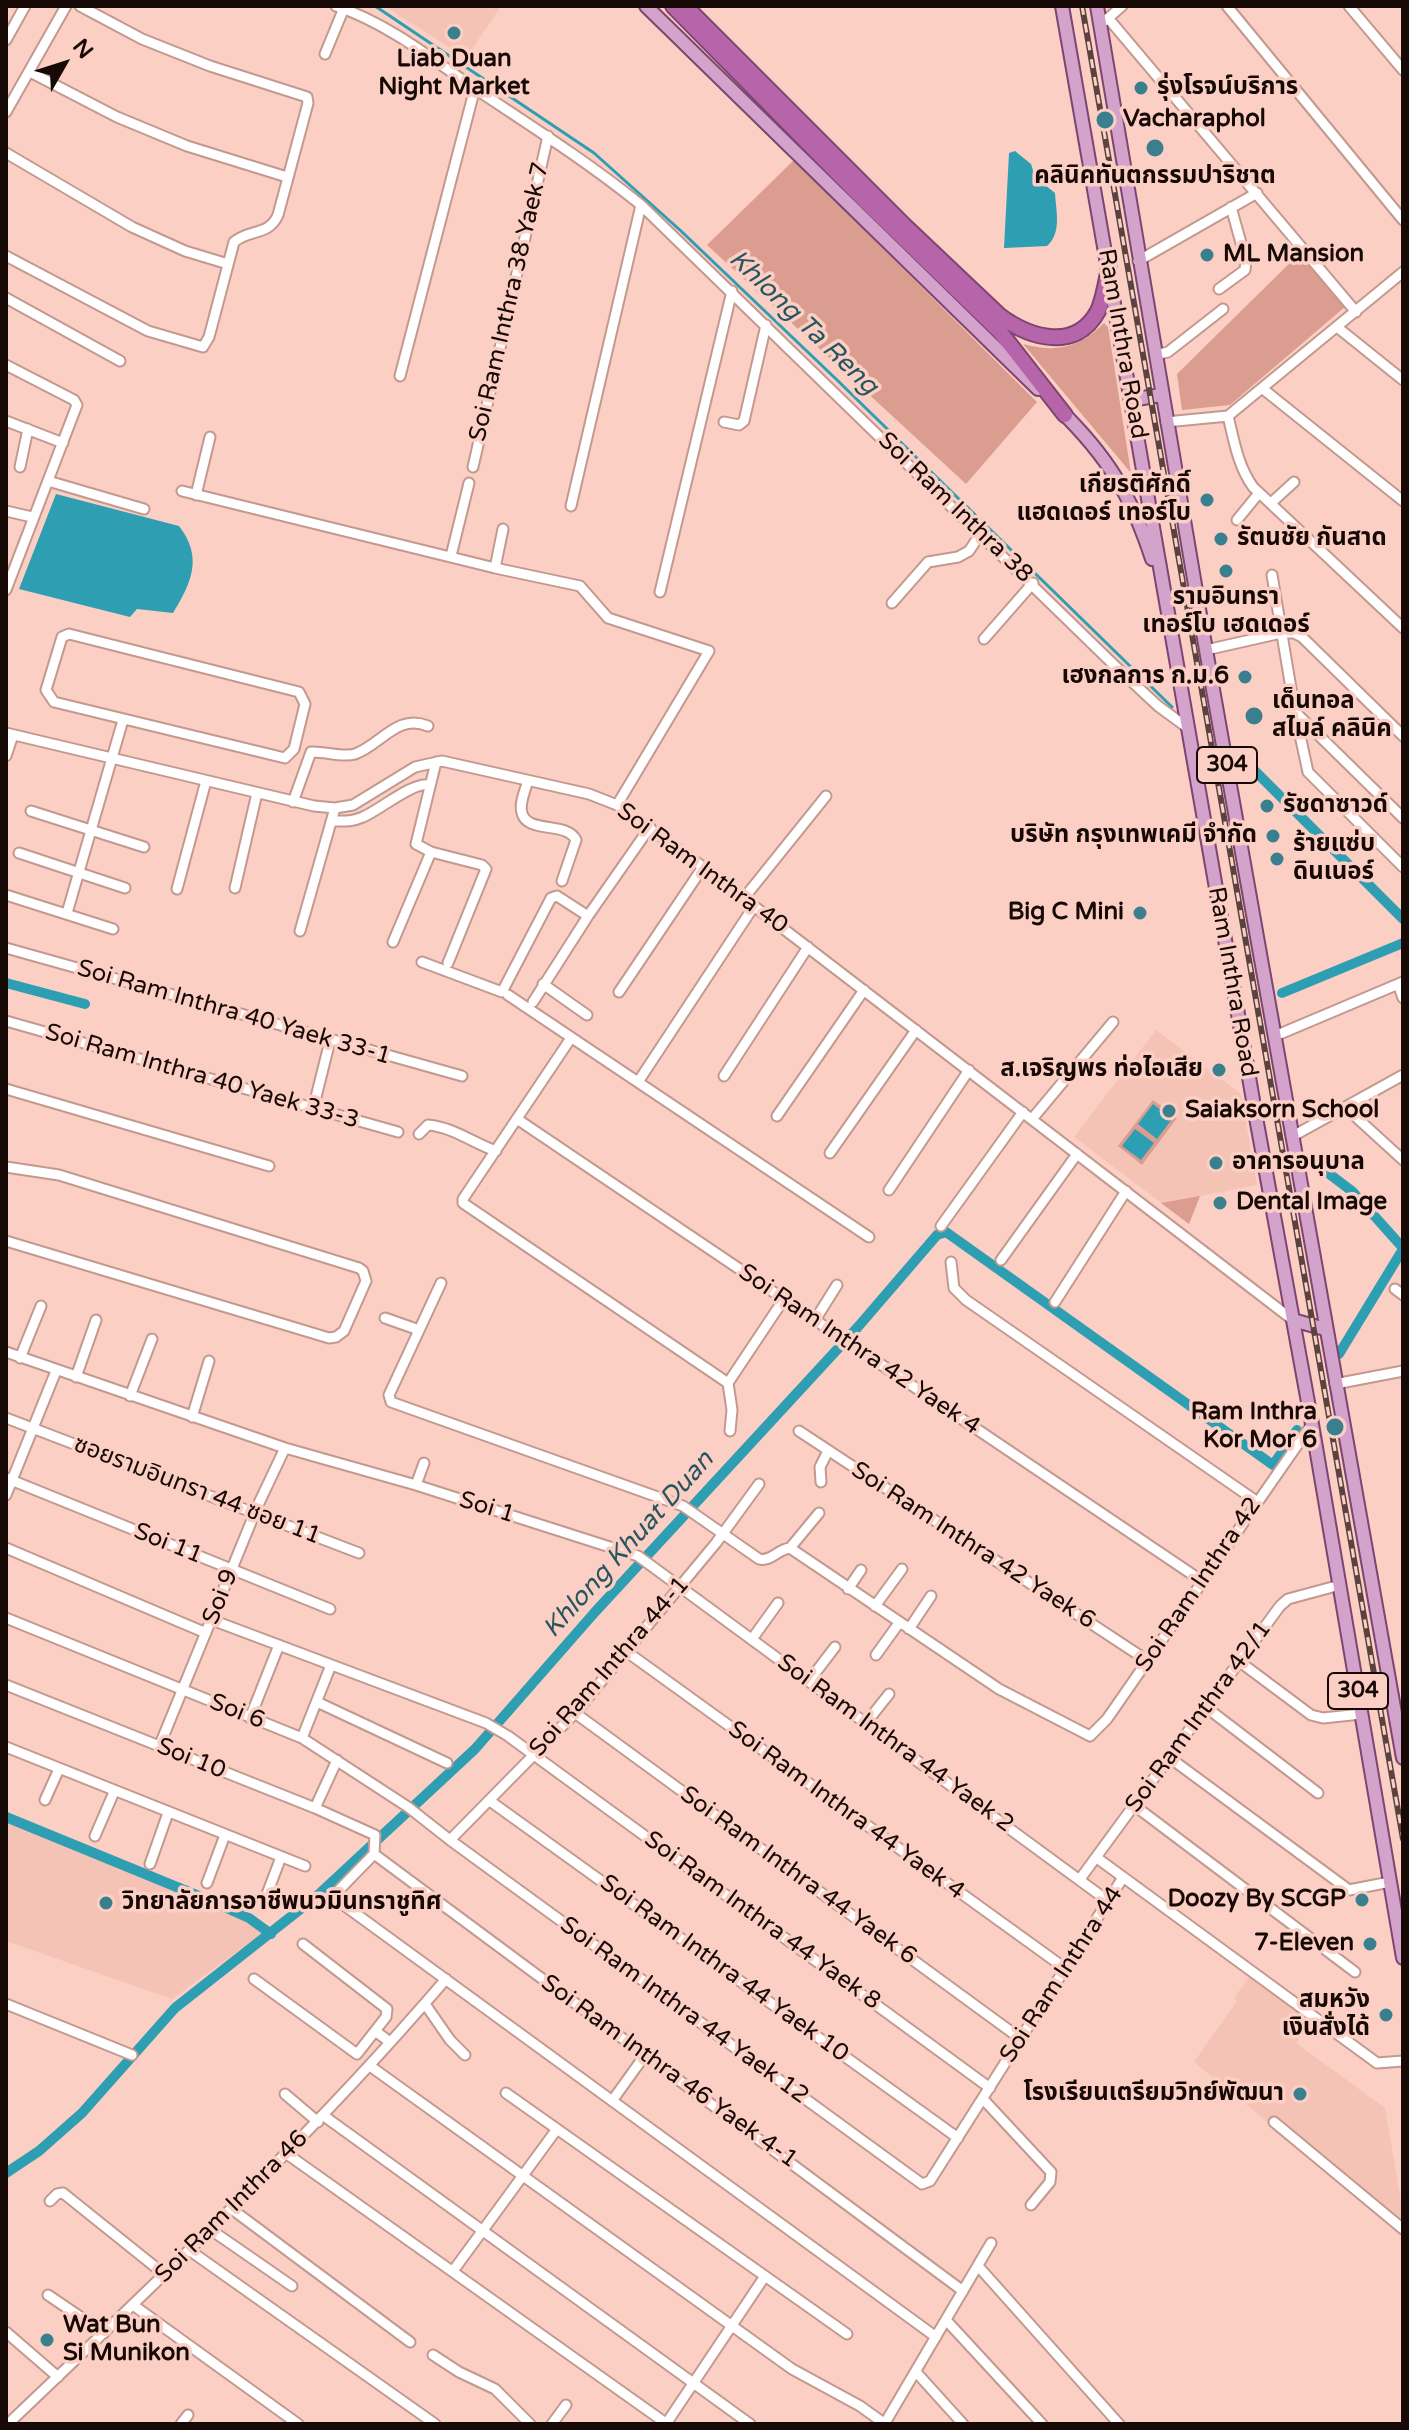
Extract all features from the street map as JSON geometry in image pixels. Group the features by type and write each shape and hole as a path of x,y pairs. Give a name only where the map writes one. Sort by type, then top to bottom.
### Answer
{"highway":[{"path":"673,6 864,210 1001,333 1065,415"},
{"path":"685,6 906,227 1000,316 1022,330 1044,338 1070,336 1091,321 1102,301 1109,268"}],"main road":[{"path":"646,6 864,210"},
{"name":"Ram Inthra Road","path":"1062,6 1403,1958"},
{"name":"Ram Inthra Road","path":"1097,6 1104,22 1138,261 1161,395 1403,1758"},
{"path":"1131,400 1161,395"},
{"path":"1065,415 1119,478 1138,519 1165,600"},
{"path":"1293,1320 1325,1329"}],"street":[{"path":"6,40 9,27 25,6"},
{"path":"6,112 66,6"},
{"path":"6,256 148,331 203,347 209,337 234,242 239,237 274,225 308,103 307,97 142,39 80,6"},
{"path":"1122,6 1104,22 1257,193 1356,312"},
{"path":"1227,6 1403,220"},
{"path":"1349,6 1403,70"},
{"path":"325,54 340,7"},
{"name":"Soi Ram Inthra 38","path":"340,7 423,51 596,169 641,205 1158,706 1188,728"},
{"path":"30,72 117,117 187,146 287,177"},
{"path":"400,376 475,88"},
{"name":"Soi Ram Inthra 38 Yaek 7","path":"473,467 548,136"},
{"path":"6,153 132,227 185,251 228,264"},
{"path":"1138,261 1257,193"},
{"path":"571,506 641,205"},
{"path":"1219,289 1245,270 1246,261 1231,207"},
{"path":"1166,422 1228,416 1403,272"},
{"path":"660,592 732,291"},
{"path":"6,298 120,361"},
{"path":"1155,355 1168,352 1223,309"},
{"path":"724,422 739,425 744,421 766,325"},
{"path":"1337,327 1403,380"},
{"path":"6,365 74,400 77,405 9,573 6,590"},
{"path":"1263,389 1403,501"},
{"path":"1228,416 1245,476 1259,493 1403,628"},
{"path":"6,421 63,443"},
{"path":"20,467 28,429"},
{"path":"196,495 210,437"},
{"path":"48,481 144,509"},
{"path":"1271,503 1294,482"},
{"path":"451,556 469,483"},
{"path":"182,491 580,586 608,618 709,651 617,805"},
{"path":"1237,520 1259,493"},
{"path":"6,511 32,517"},
{"path":"495,568 503,529"},
{"path":"892,603 928,562 958,557 969,551 981,533"},
{"path":"1272,575 1308,772 1403,867"},
{"path":"984,639 1033,583"},
{"path":"1206,650 1281,633 1294,633 1302,637 1403,736"},
{"path":"69,634 299,692 305,704 294,749 285,758 123,720 54,702 49,698 46,690 62,637 69,634"},
{"path":"1295,712 1403,818"},
{"path":"67,913 123,720"},
{"path":"293,802 311,752 352,755 400,725 411,721 428,726"},
{"path":"6,756 9,734 293,802 335,808 353,805 415,767 436,762 416,844 431,852 482,865 486,869 448,963"},
{"name":"Soi Ram Inthra 40","path":"436,762 589,794 617,805 744,898 1293,1320"},
{"path":"177,889 206,781"},
{"path":"528,781 522,816 528,822 570,832 576,840 562,881"},
{"path":"332,821 349,822 363,818 418,784 430,785"},
{"path":"235,888 257,793"},
{"path":"744,898 826,796"},
{"path":"300,931 335,808"},
{"path":"31,811 144,847"},
{"path":"533,1002 650,827"},
{"path":"393,942 431,852"},
{"path":"19,853 125,888"},
{"path":"619,992 703,867"},
{"path":"6,895 113,929"},
{"path":"422,962 502,992 551,898 557,896 564,899 588,916"},
{"path":"638,1082 754,906"},
{"path":"724,1076 808,947"},
{"name":"Soi Ram Inthra 40 Yaek 33-1","path":"6,948 462,1076"},
{"path":"1275,1036 1401,983 1403,998"},
{"path":"543,984 587,1015"},
{"path":"777,1116 864,990"},
{"path":"508,995 869,1237"},
{"name":"Soi Ram Inthra 40 Yaek 33-3","path":"6,1021 398,1132"},
{"path":"1032,1119 1113,1022"},
{"path":"830,1153 916,1030"},
{"path":"571,1038 463,1199 466,1207 728,1383"},
{"path":"313,1109 330,1041"},
{"path":"889,1190 969,1070"},
{"path":"1293,1136 1403,1075"},
{"path":"6,1089 269,1166"},
{"path":"1345,1107 1403,1160"},
{"path":"941,1226 1023,1112"},
{"name":"Soi Ram Inthra 42 Yaek 4","path":"517,1119 1202,1581"},
{"path":"419,1134 432,1125 496,1151"},
{"path":"1001,1260 1077,1154"},
{"path":"6,1167 59,1175 359,1268 366,1281 344,1331 329,1338 6,1241"},
{"path":"1055,1302 1126,1191"},
{"path":"951,1262 954,1288 966,1300 1256,1501"},
{"path":"441,1283 389,1395 391,1402 683,1506 762,1560 790,1548 819,1513"},
{"path":"815,1320 837,1285"},
{"path":"730,1431 732,1410 728,1383 784,1299"},
{"path":"20,1358 41,1306"},
{"path":"385,1318 419,1330"},
{"path":"76,1377 96,1320"},
{"path":"130,1396 152,1339"},
{"name":"Soi 1","path":"6,1352 285,1448 416,1485 643,1559 680,1587"},
{"path":"192,1417 209,1361"},
{"path":"6,1495 9,1479 35,1429 56,1371"},
{"path":"1335,1384 1403,1371"},
{"name":"ซอยรามอินทรา 44 ซอย 11","path":"6,1418 359,1553"},
{"name":"Soi Ram Inthra 42","path":"909,1629 1017,1700 1090,1736 1097,1731 1148,1661 1312,1424"},
{"name":"Soi Ram Inthra 42 Yaek 6","path":"799,1431 1148,1661"},
{"name":"Soi 9","path":"159,1747 255,1513 285,1448"},
{"path":"821,1482 820,1467 828,1451"},
{"path":"416,1485 424,1463"},
{"name":"Soi 11","path":"9,1479 330,1609"},
{"name":"Soi Ram Inthra 44-1","path":"450,1840 575,1713 680,1587 759,1484"},
{"path":"6,1548 206,1633"},
{"path":"790,1548 909,1629 931,1596"},
{"path":"875,1606 902,1569"},
{"path":"848,1589 861,1570"},
{"name":"Soi Ram Inthra 42/1","path":"1080,1879 1284,1601 1340,1585"},
{"name":"Soi Ram Inthra 44 Yaek 2","path":"680,1587 1108,1901"},
{"path":"752,1639 778,1603"},
{"name":"Soi 6","path":"6,1618 302,1738 412,1810 450,1840"},
{"name":"Soi Ram Inthra 44 Yaek 8","path":"212,1620 486,1723 508,1736 990,2088"},
{"path":"876,1655 899,1623"},
{"path":"250,1718 279,1645"},
{"path":"809,1681 835,1647"},
{"name":"Soi Ram Inthra 44 Yaek 4","path":"627,1652 1066,1969"},
{"path":"1240,1662 1311,1715 1323,1718 1361,1714"},
{"path":"302,1738 331,1665"},
{"name":"Soi 10","path":"6,1685 315,1808 375,1835 374,1854"},
{"path":"866,1723 889,1694"},
{"path":"317,1702 447,1763"},
{"path":"1207,1708 1318,1793"},
{"name":"Soi Ram Inthra 44 Yaek 6","path":"575,1713 1021,2039"},
{"path":"6,1747 305,1866"},
{"path":"1170,1758 1349,1890 1390,1882"},
{"path":"315,1808 337,1760"},
{"path":"45,1800 59,1769"},
{"path":"95,1836 114,1792"},
{"name":"Soi Ram Inthra 44 Yaek 10","path":"490,1801 958,2138"},
{"path":"1135,1806 1355,1972"},
{"path":"150,1864 168,1813"},
{"path":"207,1883 225,1835"},
{"name":"Soi Ram Inthra 44 Yaek 12","path":"450,1840 917,2181"},
{"path":"374,1854 339,1890 337,1897 341,1903 936,2337"},
{"name":"Soi Ram Inthra 46 Yaek 4-1","path":"374,1854 963,2291"},
{"path":"267,1894 281,1857"},
{"path":"1097,1858 1122,1879"},
{"name":"Soi Ram Inthra 44","path":"917,2181 924,2185 930,2181 1122,1879 1377,2063 1403,2061"},
{"path":"254,1979 357,2054 386,2017 387,2009 303,1944"},
{"name":"Soi Ram Inthra 46","path":"12,2423 233,2210 370,2066 446,1979"},
{"path":"6,2004 132,2055"},
{"path":"425,2004 450,2040 465,2055"},
{"path":"375,2031 390,2042"},
{"path":"612,2101 645,2055"},
{"path":"370,2066 808,2379 848,2399 885,2424 991,2243"},
{"path":"506,2093 847,2334"},
{"path":"285,2094 750,2424"},
{"path":"983,2099 1051,2172 1050,2182 1031,2205"},
{"path":"1274,2122 1403,2229"},
{"path":"453,2271 557,2129"},
{"path":"287,2154 666,2424 765,2276"},
{"path":"50,2201 63,2193 164,2274"},
{"path":"233,2210 410,2342"},
{"path":"211,2230 292,2286"},
{"path":"189,2250 435,2424"},
{"path":"978,2266 1119,2424"},
{"path":"48,2295 104,2333"},
{"path":"133,2305 298,2424"},
{"path":"946,2320 1042,2424"},
{"path":"6,2332 58,2377"},
{"path":"433,2355 459,2372 495,2389 530,2424"},
{"path":"916,2372 963,2424"},
{"path":"552,2424 566,2405"},
{"path":"181,2424 188,2415"}],"shaded area":[{"name":"Liab Duan Night Market","path":"385,6 501,6 466,58"},
{"path":"794,160 1037,402 966,484 707,245"},
{"path":"1302,251 1346,306 1230,405 1182,410 1177,374"},
{"path":"1104,323 1108,327 1131,473 1023,344 1046,348 1067,346 1086,338"},
{"name":"Saiaksorn School","path":"1156,1030 1241,1094 1257,1185 1200,1196 1189,1224 1074,1137"},
{"path":"1153,1100 1177,1118 1142,1165 1118,1146"},
{"path":"1200,1196 1189,1224 1161,1203"},
{"name":"วิทยาลัยการอาชีพนวมินทราชูทิศ","path":"6,1820 242,1918 264,1932 172,1999 6,1941"},
{"name":"โรงเรียนเตรียมวิทย์พัฒนา","path":"1249,1977 1311,2021 1296,2043 1385,2108 1403,2214 1403,2232 1194,2062 1237,2001 1234,1998"}],"water":[{"path":"1015,151 1031,164 1035,177 1055,193 1055,235 1047,246 1004,248 1009,153"},
{"path":"56,494 179,526 191,548 193,559 190,580 173,613 137,609 130,617 19,589"},
{"path":"1153,1104 1172,1119 1157,1139 1138,1124"},
{"path":"1135,1129 1154,1143 1141,1160 1122,1146"}],"waterway":[{"name":"Khlong Ta Reng","path":"375,6 594,153 836,379 1172,707"},
{"name":"Khlong Ta Reng","path":"1245,761 1403,919"},
{"name":"Khlong Ta Reng","path":"1282,993 1403,943"},
{"path":"6,983 85,1004"},
{"name":"Khlong Ta Reng","path":"1315,1163 1353,1192 1403,1248"},
{"name":"Khlong Khuat Duan","path":"6,2173 39,2151 82,2113 175,2008 317,1896 475,1749 595,1612 857,1328 937,1235 946,1232 1273,1465 1297,1430"},
{"name":"Khlong Khuat Duan","path":"1339,1354 1403,1249"},
{"path":"6,1817 211,1901 249,1918 271,1934"}],"railway":[{"path":"1082,6 1403,1839"}],"place":[{"name":"Liab Duan Night Market","path":"454,33"},
{"name":"รุ่งโรจน์บริการ","path":"1141,88"},
{"name":"Vacharaphol","path":"1105,120"},
{"name":"คลินิคทันตกรรมปาริชาต","path":"1155,148"},
{"name":"ML Mansion","path":"1207,255"},
{"name":"เกียรติศักดิ์ แฮดเดอร์ เทอร์โบ","path":"1207,500"},
{"name":"รัตนชัย กันสาด","path":"1221,539"},
{"name":"รามอินทรา เทอร์โบ เฮดเดอร์","path":"1226,571"},
{"name":"เฮงกลการ ก.ม.6","path":"1245,677"},
{"name":"เด็นทอล สไมล์ คลินิค","path":"1254,716"},
{"name":"รัชดาซาวด์","path":"1267,806"},
{"name":"บริษัท กรุงเทพเคมี จำกัด","path":"1273,836"},
{"name":"ร้ายแซ่บ ดินเนอร์","path":"1277,859"},
{"name":"Big C Mini","path":"1140,913"},
{"name":"ส.เจริญพร ท่อไอเสีย","path":"1219,1070"},
{"name":"Saiaksorn School","path":"1169,1111"},
{"name":"อาคารอนุบาล","path":"1216,1163"},
{"name":"Dental Image","path":"1220,1203"},
{"name":"Ram Inthra Kor Mor 6","path":"1335,1427"},
{"name":"Doozy By SCGP","path":"1362,1900"},
{"name":"วิทยาลัยการอาชีพนวมินทราชูทิศ","path":"106,1903"},
{"name":"7-Eleven","path":"1370,1944"},
{"name":"สมหวัง เงินสั่งได้","path":"1386,2015"},
{"name":"โรงเรียนเตรียมวิทย์พัฒนา","path":"1300,2094"},
{"name":"Wat Bun Si Munikon","path":"47,2340"}]}
